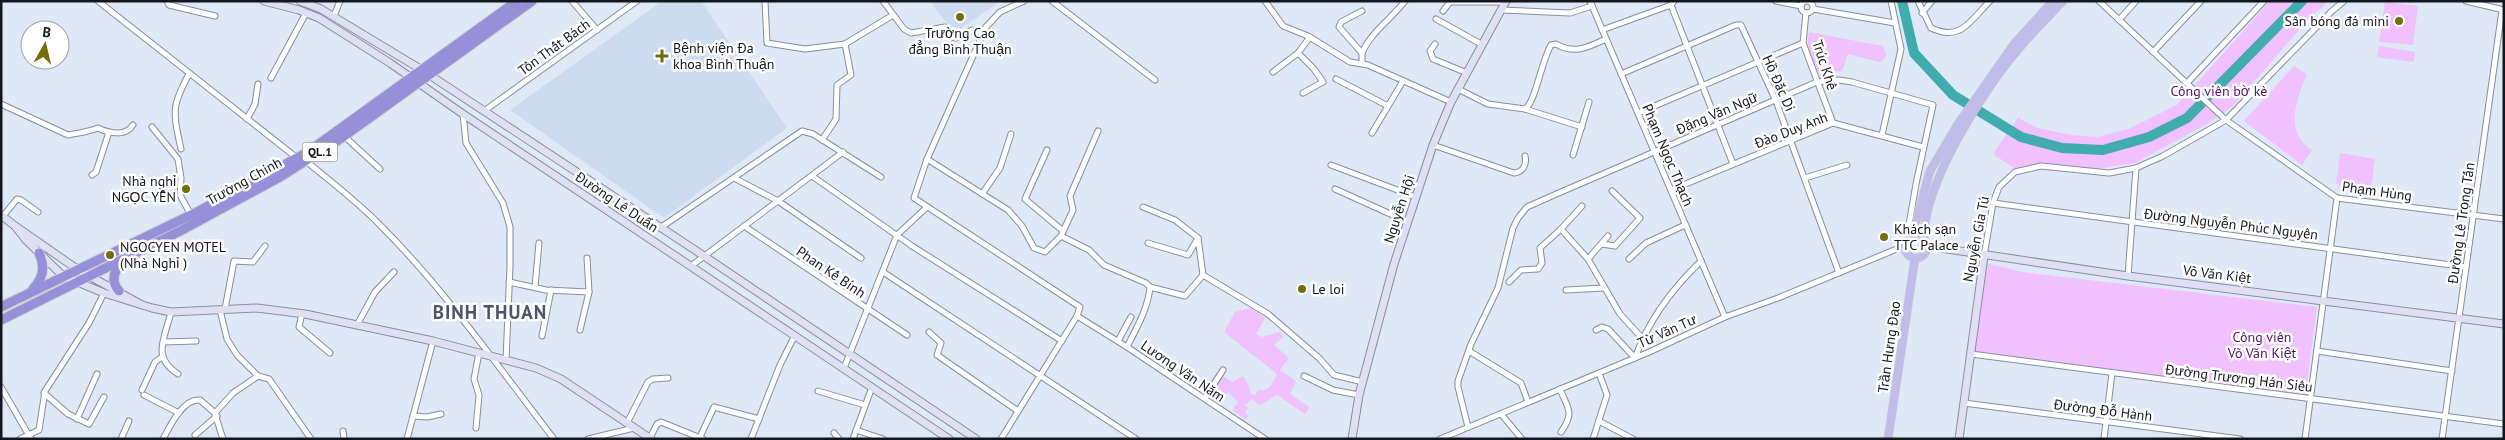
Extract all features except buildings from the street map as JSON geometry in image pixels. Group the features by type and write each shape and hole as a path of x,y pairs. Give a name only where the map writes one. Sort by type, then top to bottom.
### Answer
{"highway":[{"name":"Trường Chinh","path":"1,320 198,222 344,136 517,1"},
{"name":"Trường Chinh","path":"425,72 532,1"},
{"name":"Trường Chinh","path":"1,307 32,290 301,160 415,80"},
{"path":"32,290 42,276 43,264 39,253"},
{"path":"119,291 115,286 114,276 121,264 130,256"}],"main road":[{"path":"2053,1 2014,44 1987,87 1940,172 1924,228 1925,243 1922,256 1914,258 1908,255 1904,246 1912,236 1930,171 1958,124 1987,87 2020,47 2063,1"},
{"path":"1912,236 1925,243"},
{"name":"Trần Hưng Đạo","path":"1888,439 1914,258"}],"street":[{"path":"98,1 382,226 448,300 554,439"},
{"path":"168,1 169,5 215,16"},
{"name":"Đường Lê Duẩn","path":"264,1 280,3 331,26 415,80 462,114 950,439"},
{"path":"271,78 302,12 300,1"},
{"name":"Đường Lê Duẩn","path":"300,1 334,16 425,72 704,256 976,439"},
{"path":"334,16 340,1"},
{"path":"572,1 597,30"},
{"name":"Tôn Thất Bách","path":"484,111 637,1"},
{"path":"765,1 766,40 769,44 804,49 844,44 893,15"},
{"path":"883,1 904,29 911,33 940,26 945,27 954,38 972,30 983,32"},
{"path":"1001,439 1080,310 1078,306 914,198 927,159 983,32 991,19 1000,12 1024,1"},
{"path":"1052,1 1155,80"},
{"path":"1265,1 1283,26 1310,37 1350,62 1362,63 1451,102"},
{"path":"1362,63 1362,53 1367,40 1386,24 1406,1"},
{"path":"1882,135 1893,94 1901,48 1891,1"},
{"path":"1918,1 1922,13 1931,28 1944,33 1954,34 1990,1"},
{"path":"1922,13 1932,1"},
{"path":"2099,1 2187,83 2264,1"},
{"path":"2119,20 2136,1"},
{"path":"2153,52 2201,1"},
{"name":"Nguyễn Gia Tú","path":"1959,439 1984,256 1993,203 1999,187 2008,177 2029,167 2109,173 2136,168 2187,144 2226,120 2344,1"},
{"path":"2466,1 2503,10"},
{"path":"1443,11 1450,2 1506,2"},
{"name":"Nguyễn Hội","path":"1352,439 1359,395 1394,264 1433,145 1451,102 1481,44 1506,2"},
{"path":"1780,2 1800,4 1811,2 1813,9"},
{"path":"1602,30 1673,3 1687,45 1733,164"},
{"path":"1501,10 1570,13 1591,4"},
{"name":"Phạm Ngọc Thạch","path":"1591,4 1725,317"},
{"path":"1800,4 1806,13 1813,9 1895,23"},
{"name":"Đường Lê Trọng Tấn","path":"2442,439 2503,10"},
{"path":"1362,11 1341,22 1339,27 1362,53"},
{"name":"Trúc Khê","path":"1806,13 1803,43 1833,123"},
{"path":"1436,19 1481,44"},
{"name":"Hồ Đắc Di","path":"1621,74 1687,45 1736,25 1741,25 1776,101 1838,273"},
{"path":"1274,72 1298,53 1310,37"},
{"path":"1525,110 1533,99 1544,58 1551,46 1556,44 1568,50 1578,50 1606,39"},
{"path":"1638,113 1803,43"},
{"path":"822,140 836,118 838,85 851,75 844,44"},
{"path":"1435,44 1430,51 1430,56 1433,59 1467,73"},
{"path":"1298,53 1314,69 1323,82 1303,93"},
{"path":"181,148 174,107 189,74"},
{"path":"1336,79 1388,106"},
{"path":"1372,133 1403,80"},
{"name":"Đặng Văn Ngữ","path":"1468,427 1458,387 1468,351 1498,288 1513,228 1524,210 1654,151 1818,82 1839,80 1932,103 1934,109 1923,147"},
{"name":"Phạm Hùng","path":"2187,83 2226,120 2337,198 2504,219"},
{"path":"247,119 256,104 258,84"},
{"path":"1458,89 1488,104 1525,110 1582,128"},
{"path":"1573,155 1589,102"},
{"path":"1,104 68,135 78,132 88,133 98,128 109,132 128,131 134,126"},
{"path":"462,114 466,143 499,197 508,217 510,238 506,360"},
{"name":"Đào Duy Anh","path":"1671,190 1833,123 1923,147"},
{"path":"152,126 178,159 182,178 180,195 190,215"},
{"path":"927,159 1016,217 1034,248 1045,252 1062,233 1074,210 1070,196 1098,131"},
{"path":"92,175 96,172 109,132"},
{"path":"660,228 798,132 807,132 822,140 881,177"},
{"path":"982,194 1000,168 1011,134"},
{"path":"344,136 380,169"},
{"path":"1433,145 1514,173 1520,172 1523,168 1525,156"},
{"path":"1912,236 1909,225 1923,147"},
{"path":"1047,150 1026,193 1025,199 1062,233 1089,250 1104,265 1140,280 1150,287 1185,296 1203,275 1198,238 1183,225 1143,207"},
{"path":"691,266 843,152"},
{"path":"1331,165 1416,197"},
{"path":"1805,178 1847,165"},
{"path":"2128,276 2136,168"},
{"path":"812,176 897,236 1062,341"},
{"path":"734,178 778,201 861,258"},
{"path":"1335,189 1408,222"},
{"path":"1602,244 1615,246 1640,218 1612,191"},
{"path":"2305,439 2337,198"},
{"path":"38,212 22,200 17,199 2,217 77,269 142,305"},
{"name":"Đường Nguyễn Phúc Nguyên","path":"1993,203 2466,267"},
{"path":"1509,282 1521,270 1538,269 1542,263 1540,248 1582,206"},
{"path":"844,368 897,236 927,207"},
{"path":"1629,259 1646,243 1685,224"},
{"path":"14,226 63,276 104,293 171,312 257,308 302,313 434,341 506,360 550,373 651,439 657,424 661,422 700,438 714,407 759,419"},
{"name":"Phan Kế Bính","path":"744,226 907,335"},
{"path":"1561,229 1588,259 1620,314 1642,338"},
{"path":"1588,259 1608,236"},
{"path":"1148,243 1188,255 1198,238"},
{"path":"535,287 539,243"},
{"name":"Võ Văn Kiệt","path":"1925,243 1984,256 2504,324"},
{"path":"265,246 253,262 234,261 223,309 224,328 233,349 241,360 258,376 271,381 311,439"},
{"name":"Từ Văn Tư","path":"1440,439 1635,358 1725,317 1904,246"},
{"path":"580,330 589,292 587,258"},
{"path":"1596,330 1602,327 1608,329 1635,358 1642,338 1683,278 1701,261"},
{"path":"357,324 375,292 394,272"},
{"path":"882,272 1136,439"},
{"path":"1203,275 1273,318 1319,358 1337,377 1363,382"},
{"path":"509,282 551,290 589,292"},
{"name":"Lương Văn Năm","path":"1150,287 1141,320 1127,347 1265,439"},
{"path":"1566,290 1594,290 1604,287"},
{"path":"542,336 551,290"},
{"path":"20,439 30,437 40,428 44,393 89,323 104,293"},
{"path":"171,312 162,357 166,366 178,374"},
{"path":"302,313 299,327 330,353"},
{"path":"1077,316 1127,347"},
{"path":"1118,341 1131,317"},
{"path":"929,332 941,343 937,355 1018,411"},
{"path":"751,439 795,335"},
{"path":"164,342 196,341"},
{"path":"407,439 434,341"},
{"path":"1468,351 1521,383 1528,402"},
{"path":"2317,351 2452,371"},
{"path":"476,428 479,395 474,379 479,354"},
{"name":"Đường Trương Hán Siêu","path":"1971,354 2504,424"},
{"path":"162,357 155,362 143,392 179,413"},
{"path":"1205,398 1223,370"},
{"path":"1593,439 1607,396 1599,373"},
{"path":"2104,439 2112,373"},
{"path":"77,419 97,374"},
{"path":"195,435 216,415 233,393 258,376"},
{"path":"1304,376 1333,390 1359,395"},
{"path":"627,424 648,382 653,379 668,378"},
{"path":"1,387 30,437"},
{"path":"853,439 872,387"},
{"path":"1560,389 1570,414 1569,420 1561,432"},
{"path":"818,391 865,405"},
{"path":"44,393 77,419 89,424 104,397"},
{"path":"163,439 179,413 191,402 198,399 206,403 216,415 223,439"},
{"name":"Đường Đỗ Hành","path":"1964,403 2240,439"},
{"path":"413,416 427,417 441,414"},
{"path":"1501,414 1522,439"},
{"path":"121,439 129,421"},
{"path":"1599,421 1633,439"},
{"path":"588,439 634,428"},
{"path":"856,430 883,439"},
{"path":"343,431 344,439"},
{"path":"834,433 839,439"}],"shaded area":[{"name":"Bệnh viện Đa khoa Bình Thuận","path":"662,1 701,1 787,128 664,218 510,110"},
{"name":"Trường Cao đẳng Bình Thuận","path":"930,1 1001,1 954,33"}],"green space":[{"name":"Công viên bờ kè","path":"2270,1 2328,1 2306,22 2232,107 2207,124 2135,163 2083,171 2036,164 2017,170 1993,154 2018,118 2037,128 2071,135 2097,137 2129,129 2177,105"},
{"name":"Sân bóng đá mini","path":"2385,2 2418,6 2413,45 2379,42"},
{"path":"1809,32 1883,46 1886,54 1884,59 1879,62 1848,54 1842,71 1816,72 1807,48"},
{"path":"2379,46 2415,52 2414,62 2377,57"},
{"path":"2294,66 2307,75 2299,94 2295,115 2298,135 2303,143 2312,150 2302,165 2244,121"},
{"path":"2340,153 2375,159 2371,189 2336,184"},
{"name":"Công viên Võ Văn Kiệt","path":"1986,263 2022,272 2317,307 2305,397 1974,353"},
{"path":"1251,308 1265,318 1256,334 1262,337 1280,332 1284,336 1274,345 1289,358 1280,370 1296,381 1290,394 1309,407 1305,414 1277,395 1260,405 1251,399 1245,406 1249,408 1245,412 1248,416 1245,419 1232,410 1238,402 1228,392 1212,401 1204,395 1208,382 1218,373 1232,382 1243,376 1249,386 1250,393 1255,395 1259,389 1263,391 1270,387 1277,374 1224,332 1235,312"}],"waterway":[{"path":"1902,1 1914,53 1953,95 2021,137 2062,148 2103,150 2149,137 2187,118 2302,1"}],"place":[{"name":"Trường Cao đẳng Bình Thuận","path":"960,17"},
{"name":"Sân bóng đá mini","path":"2399,21"},
{"name":"Bệnh viện Đa khoa Bình Thuận","path":"662,56"},
{"name":"Nhà nghỉ NGỌC YẾN","path":"186,189"},
{"name":"Khách sạn TTC Palace","path":"1884,237"},
{"name":"NGOCYEN MOTEL (Nhà Nghỉ )","path":"110,255"},
{"name":"Le loi","path":"1302,289"}],"district":[{"name":"BINH THUAN","path":"490,312"}]}
